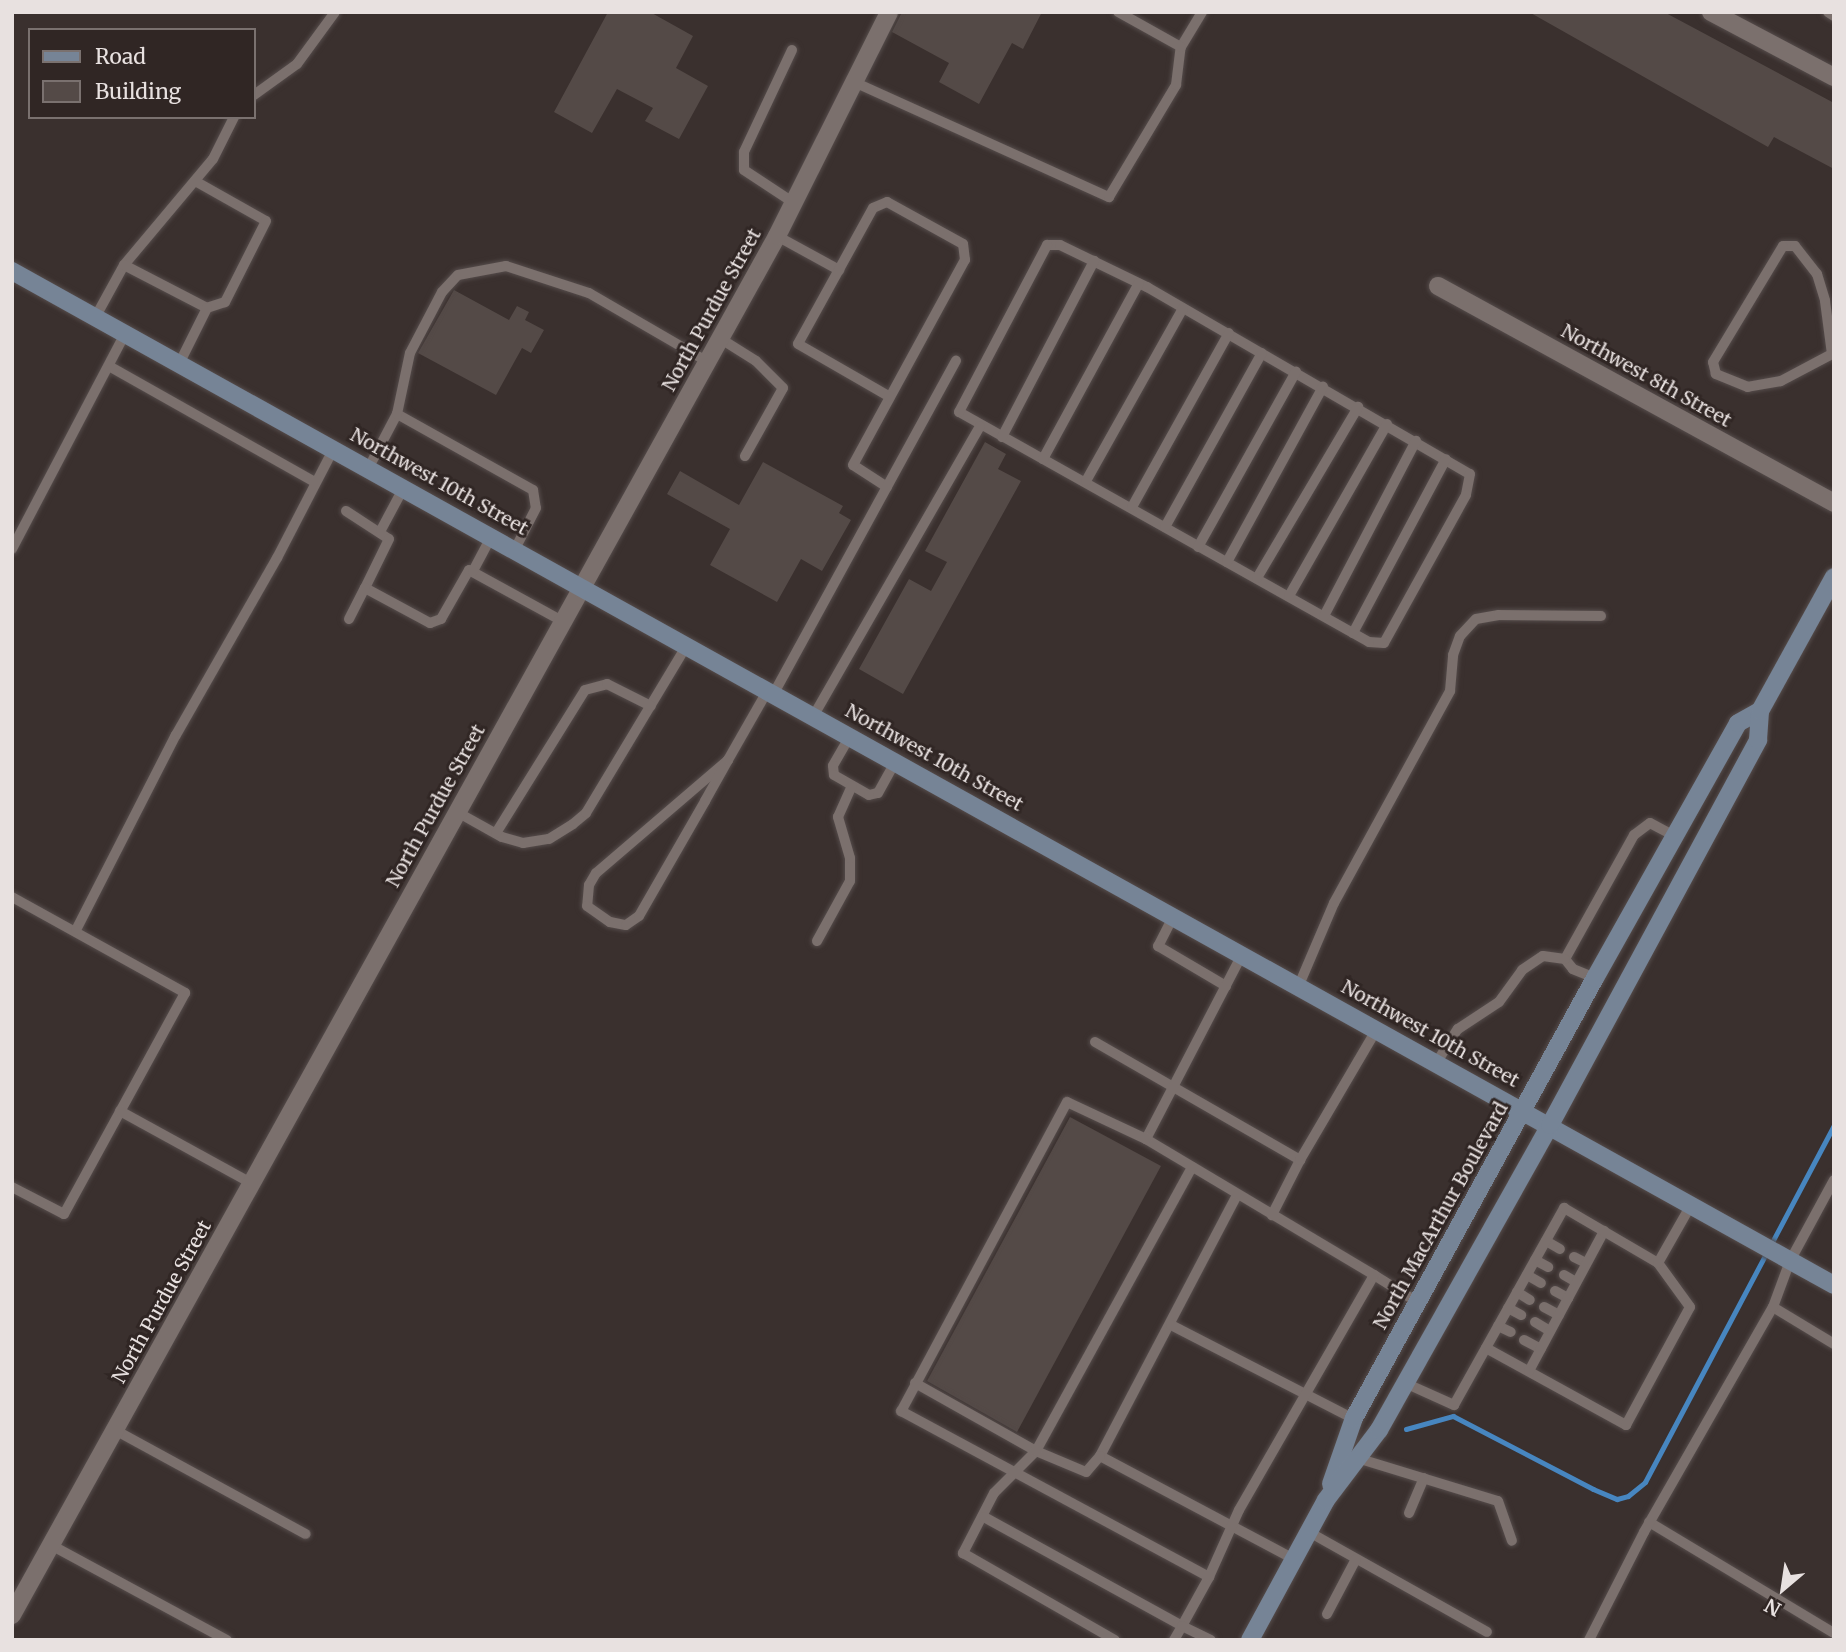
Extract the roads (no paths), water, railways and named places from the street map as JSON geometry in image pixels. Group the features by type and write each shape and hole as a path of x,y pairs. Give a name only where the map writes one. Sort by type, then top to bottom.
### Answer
{"main road":[{"name":"Northwest 10th Street","path":"12,271 1243,953 1834,1285"},
{"name":"North MacArthur Boulevard","path":"1250,1640 1326,1500 1357,1458 1405,1383 1550,1125 1758,740 1760,711 1834,578"},
{"name":"North MacArthur Boulevard","path":"1326,1500 1354,1419 1595,978 1738,723 1760,711"}],"street":[{"name":"North Purdue Street","path":"12,1615 581,586 721,339 794,204 889,12"},
{"path":"1711,12 1834,77"},
{"name":"Northwest 8th Street","path":"1438,286 1834,503"}],"lane":[{"path":"256,94 297,64 335,12"},
{"path":"1118,12 1181,47"},
{"path":"855,82 1109,197 1176,85 1181,47 1202,12"},
{"path":"1828,12 1834,16"},
{"path":"792,50 744,152 744,170 794,204"},
{"path":"96,316 124,265 213,159 233,119"},
{"path":"180,362 207,308 225,302 266,221 195,181"},
{"path":"887,487 853,465 965,260 963,244 887,202 873,208 798,344 890,397"},
{"path":"777,236 839,270"},
{"path":"1047,245 1060,245 1139,283 1470,474 1466,495 1384,643 1369,642 1086,481 979,426 959,412 1036,260 1047,245"},
{"path":"1783,246 1795,246 1817,274 1833,355 1781,381 1748,387 1716,374 1713,362 1783,246"},
{"path":"1002,438 1094,261"},
{"path":"124,265 207,308"},
{"path":"369,467 397,414 410,353 442,292 458,275 506,266 589,293 708,362"},
{"path":"1043,459 1139,283"},
{"path":"1086,481 1183,307"},
{"path":"12,549 126,332"},
{"path":"1132,507 1229,333"},
{"path":"721,339 756,360 783,388 745,456"},
{"path":"1165,527 1262,353"},
{"path":"728,760 596,873 586,895 587,906 610,922 626,925 639,916 728,760 771,691 956,360"},
{"path":"109,366 315,482"},
{"path":"1198,547 1296,372"},
{"path":"1227,562 1323,387"},
{"path":"1257,578 1358,407"},
{"path":"397,414 533,490 536,508 515,549"},
{"path":"1289,596 1387,424"},
{"path":"814,715 979,426"},
{"path":"1324,616 1416,441"},
{"path":"76,930 176,736 334,448"},
{"path":"1353,633 1446,459"},
{"path":"381,530 404,487"},
{"path":"346,511 381,530 389,539 388,546 349,619"},
{"path":"474,571 492,536"},
{"path":"365,588 430,623 441,618 467,572 474,571 562,621"},
{"path":"1299,985 1334,903 1450,691 1460,636 1476,619 1499,615 1601,616"},
{"path":"457,812 496,833 523,843 537,842 573,824 586,813 688,645"},
{"path":"496,833 585,690 607,684 651,706"},
{"path":"850,735 833,766 834,775 852,786 869,795 878,793 896,761"},
{"path":"817,941 850,881 850,858 838,817 852,786"},
{"path":"1565,959 1634,835 1650,823 1674,836"},
{"path":"12,897 76,930 185,993 64,1214 12,1187"},
{"path":"1174,915 1157,946 1226,986"},
{"path":"1146,1139 1243,953"},
{"path":"1437,1062 1458,1029 1499,1002 1522,970 1543,956 1565,959 1573,969 1595,978"},
{"path":"1272,1215 1300,1160 1377,1029"},
{"path":"1095,1042 1174,1084 1300,1160"},
{"path":"1209,1577 901,1411 1067,1102 1146,1139 1417,1302"},
{"path":"120,1111 251,1183"},
{"path":"1115,1640 963,1553 984,1517 994,1493 1036,1451 1192,1167"},
{"path":"1589,1640 1649,1522 1773,1307 1790,1261 1834,1180"},
{"path":"915,1384 1036,1451 1087,1472 1100,1456 1171,1325 1237,1195"},
{"path":"1658,1263 1691,1205"},
{"path":"1405,1383 1454,1405 1564,1208 1658,1263 1690,1307 1626,1424 1486,1348"},
{"path":"1529,1371 1604,1231"},
{"path":"1546,1241 1559,1249"},
{"path":"1574,1257 1586,1264"},
{"path":"1535,1260 1548,1267"},
{"path":"1174,1640 1209,1577 1232,1525 1374,1275"},
{"path":"1527,1275 1541,1283"},
{"path":"1564,1275 1576,1282"},
{"path":"1555,1291 1568,1298"},
{"path":"1517,1292 1530,1300"},
{"path":"1544,1307 1559,1315"},
{"path":"1773,1307 1834,1344"},
{"path":"1508,1308 1521,1315"},
{"path":"1535,1322 1550,1331"},
{"path":"1171,1325 1305,1397 1354,1419"},
{"path":"1498,1326 1511,1332"},
{"path":"1524,1340 1541,1349"},
{"path":"115,1430 306,1534"},
{"path":"1100,1456 1294,1559"},
{"path":"1357,1458 1498,1500 1512,1541"},
{"path":"1409,1513 1424,1478"},
{"path":"984,1517 1212,1640"},
{"path":"1649,1522 1834,1633"},
{"path":"1309,1532 1487,1632"},
{"path":"51,1545 227,1640"},
{"path":"1327,1615 1356,1559"}],"waterway":[{"path":"1406,1429 1453,1416 1593,1489 1617,1499 1628,1496 1645,1482 1834,1125"}]}
